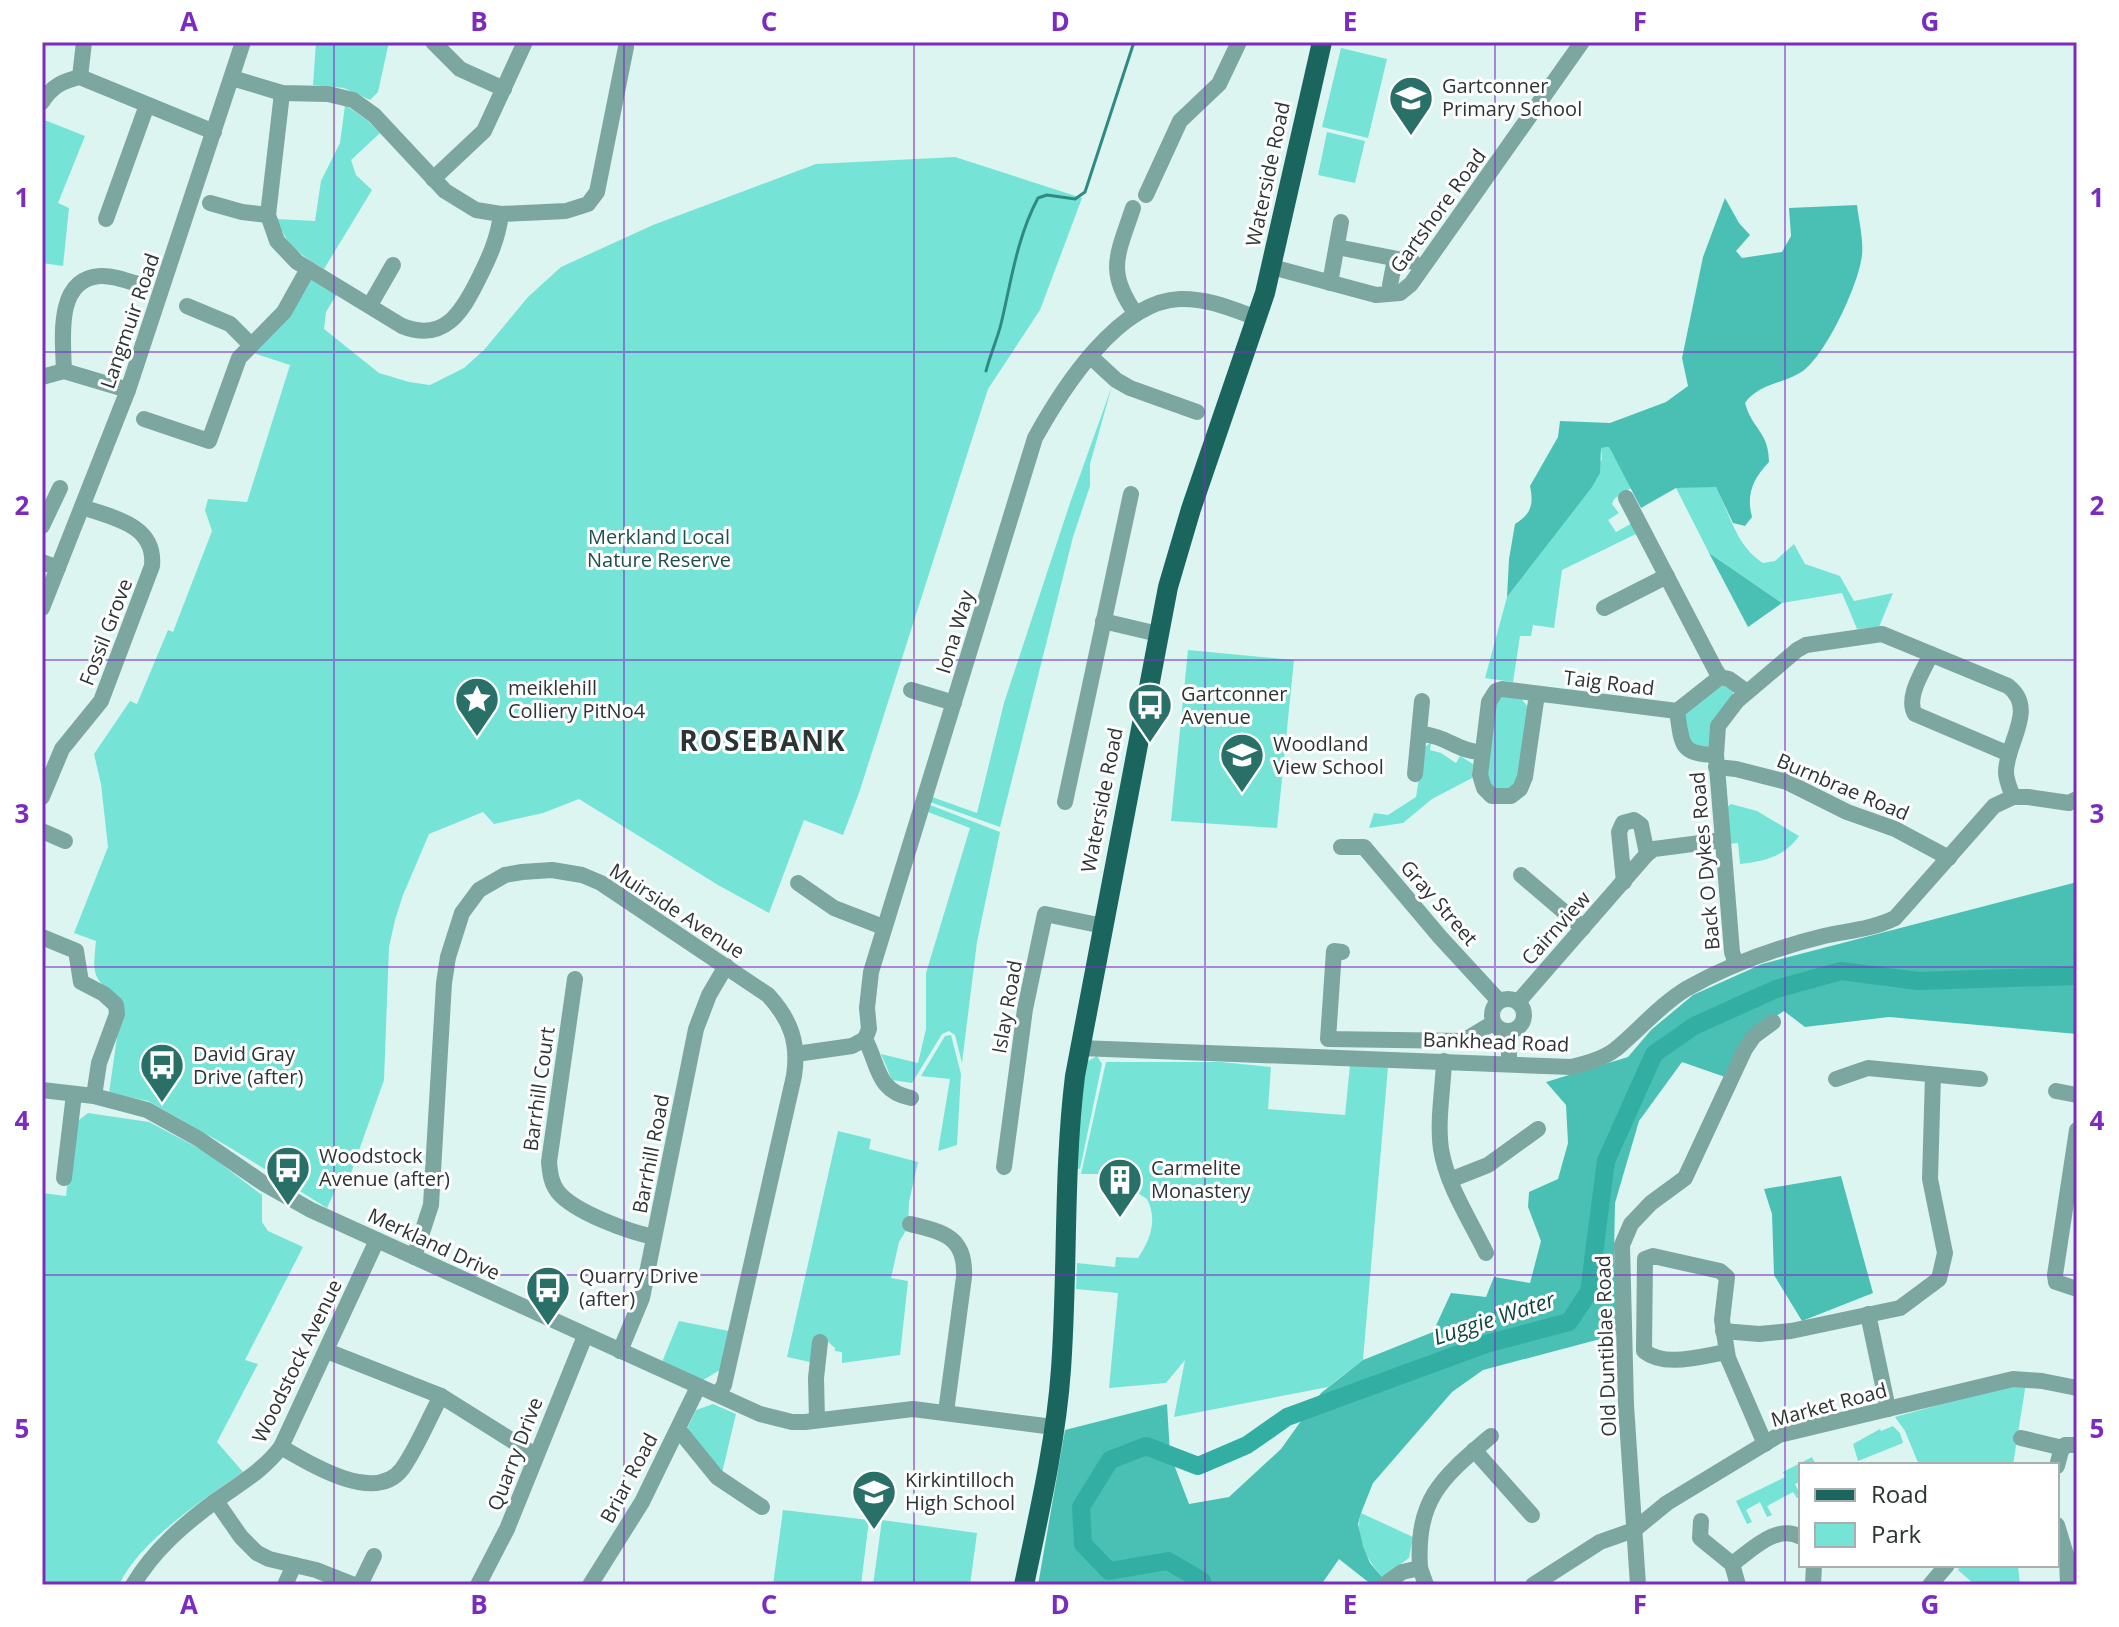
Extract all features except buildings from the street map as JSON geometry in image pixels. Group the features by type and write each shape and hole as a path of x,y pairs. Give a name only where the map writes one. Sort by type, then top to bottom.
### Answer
{"main road":[{"name":"Waterside Road","path":"1024,1585 1061,1367 1069,1136 1080,1048 1158,634 1180,544 1272,267 1322,42"}],"street":[{"path":"80,77 84,42"},
{"name":"Langmuir Road","path":"42,608 50,565 82,507 128,390 243,42"},
{"path":"433,42 460,69 504,89"},
{"path":"433,179 484,131 525,42"},
{"path":"1146,195 1180,121 1219,84 1239,42"},
{"name":"Gartshore Road","path":"1272,267 1383,296 1400,293 1411,284 1582,42"},
{"path":"232,78 282,93 341,95 364,106 433,179 476,210 501,214 566,211 581,208 594,199 626,47"},
{"path":"42,102 51,89 63,81 80,77 214,132"},
{"path":"282,93 268,215 277,241 289,256 308,269 411,330 431,330 449,323 465,305 494,249 501,214"},
{"path":"106,219 147,105"},
{"path":"210,203 268,215"},
{"path":"1133,208 1116,268 1123,295 1136,314"},
{"path":"1330,283 1341,222"},
{"path":"1337,247 1413,262"},
{"path":"1390,285 1395,259"},
{"path":"370,305 393,265"},
{"path":"144,419 209,441 234,368 250,344 284,312 308,269"},
{"path":"64,371 63,324 69,295 75,284 98,275 144,286"},
{"name":"Iona Way","path":"911,1098 893,1093 883,1081 865,1039 869,1029 867,1008 871,972 980,623 1029,453 1061,392 1090,356 1136,314 1160,302 1181,299 1210,302 1257,318"},
{"path":"187,306 230,324 250,344"},
{"path":"1090,356 1116,380 1130,388 1197,412"},
{"path":"42,377 64,371 128,390"},
{"path":"42,526 60,488"},
{"path":"1065,802 1131,494"},
{"path":"1626,498 1720,677 1747,692"},
{"name":"Fossil Grove","path":"42,797 62,749 101,701 152,566 152,546 139,529 82,507"},
{"path":"1604,608 1667,576"},
{"path":"1103,621 1158,634"},
{"name":"Back O Dykes Road","path":"1736,964 1732,952 1716,761 1718,726 1730,708 1797,650 1806,645 1877,634 2008,686 2015,692 2022,712 2009,754"},
{"path":"1931,654 1911,698 1911,708 1915,714 2009,754 2006,777 2013,797 2069,803 2077,799"},
{"name":"Taig Road","path":"1537,694 1525,777 1520,789 1499,798 1487,792 1480,783 1489,702 1496,691 1502,689 1677,711 1720,677"},
{"path":"911,690 954,703"},
{"path":"1415,774 1422,701"},
{"name":"Taig Road","path":"1677,711 1681,741 1685,748 1716,761"},
{"path":"1419,734 1444,738 1467,751 1482,752"},
{"name":"Burnbrae Road","path":"1716,761 1787,782 1847,812 1895,829 1949,858"},
{"name":"Bankhead Road","path":"1080,1048 1571,1067 1596,1060 1615,1050 1667,1002 1736,964 1774,949 1886,923 1905,908 1994,806 2013,797"},
{"path":"1624,882 1619,832 1623,823 1634,820 1641,825 1647,854 1654,849 1723,840"},
{"path":"42,831 65,841"},
{"name":"Gray Street","path":"1341,847 1364,847 1499,1001"},
{"name":"Cairnview","path":"1509,1064 1509,1032 1523,1023 1524,1011 1518,1002 1647,854"},
{"name":"Muirside Avenue","path":"414,1257 431,1205 443,994 448,957 462,913 479,890 505,875 552,870 582,875 601,883 768,995 792,1028 796,1054 794,1076 724,1385 719,1393"},
{"path":"1521,875 1583,928"},
{"path":"798,883 834,908 883,927"},
{"name":"Islay Road","path":"1004,1167 1023,1023 1045,914 1103,926"},
{"path":"42,937 76,951 81,982 104,994 116,1005 117,1014 99,1063 94,1096"},
{"path":"1342,952 1334,951 1328,1039 1463,1041 1493,1023"},
{"name":"Barrhill Road","path":"620,1351 642,1298 696,1029 709,995 726,966"},
{"name":"Barrhill Court","path":"575,979 550,1175 559,1193 578,1207 638,1234 654,1237"},
{"path":"1509,1032 1493,1023 1493,1008 1499,1001 1509,998 1518,1002"},
{"name":"Old Duntiblae Road","path":"1638,1585 1626,1405 1622,1245 1631,1224 1651,1203 1685,1178 1745,1049 1754,1036 1773,1022"},
{"path":"796,1054 852,1046 865,1039"},
{"path":"1868,1051 1868,1068"},
{"path":"1444,1061 1440,1134 1450,1180 1486,1253"},
{"path":"1836,1079 1868,1068 1980,1079"},
{"path":"1723,1331 1759,1334 1791,1331 1900,1308 1939,1279 1945,1253 1930,1179 1933,1075"},
{"name":"Merkland Drive","path":"42,1090 94,1096 147,1110 172,1122 278,1192 585,1336 769,1417 792,1422 890,1410 946,1412 1053,1427"},
{"path":"2056,1091 2077,1095"},
{"path":"64,1178 74,1094"},
{"path":"1450,1180 1488,1165 1538,1129"},
{"path":"2077,1130 2055,1275 2056,1282 2062,1286 2077,1289"},
{"path":"910,1224 947,1235 963,1255 964,1277 946,1412"},
{"name":"Woodstock Avenue","path":"133,1585 159,1548 175,1532 255,1474 281,1447 377,1240"},
{"path":"1727,1352 1671,1360 1653,1358 1644,1351 1645,1259 1653,1256 1720,1271 1727,1277 1722,1320 1727,1352 1765,1444"},
{"path":"1868,1314 1888,1409"},
{"name":"Quarry Drive","path":"478,1585 507,1529 585,1336"},
{"path":"327,1351 441,1396 535,1455"},
{"path":"817,1420 823,1351"},
{"name":"Market Road","path":"1533,1585 1600,1542 1634,1530 1667,1503 1779,1435 2013,1379 2077,1388"},
{"name":"Briar Road","path":"590,1585 642,1502 698,1387"},
{"path":"281,1447 326,1473 368,1483 385,1482 401,1470 441,1396"},
{"path":"678,1429 717,1477 762,1507"},
{"path":"1426,1585 1420,1568 1420,1528 1432,1496 1452,1470 1491,1436"},
{"path":"2021,1438 2070,1446 2059,1463"},
{"path":"1474,1450 1532,1515"},
{"path":"216,1501 241,1537 257,1553 269,1559 316,1570 357,1585 374,1556"},
{"path":"1701,1521 1700,1538 1732,1564 1738,1585"},
{"path":"2059,1530 2072,1559 2068,1585"},
{"path":"1732,1564 1777,1533 1799,1536"},
{"path":"285,1585 294,1565"},
{"path":"1930,1585 1945,1567"},
{"path":"1384,1585 1402,1572 1420,1568"}],"green space":[{"path":"316,42 389,42 378,92 370,100 344,88 313,85"},
{"path":"1341,48 1387,59 1368,138 1322,127"},
{"path":"345,105 380,133 351,160 356,175 372,190 324,269 295,249 277,219 315,221 321,181 340,143"},
{"path":"42,119 85,136 58,203 69,208 63,266 42,263"},
{"path":"1327,132 1365,141 1355,183 1318,175"},
{"name":"Merkland Local Nature Reserve","path":"955,157 1082,198 1040,310 988,389 843,835 804,820 769,913 579,799 543,813 494,824 483,812 429,834 403,895 389,947 384,1080 351,1173 344,1171 327,1208 148,1101 109,1093 122,1002 97,976 94,963 96,941 74,933 108,847 101,784 94,754 130,701 137,704 168,630 173,632 212,531 205,510 208,499 247,502 290,365 244,350 308,269 341,287 326,312 324,329 379,373 430,385 464,368 484,350 528,297 561,267 653,225 816,164"},
{"path":"1112,386 1090,464 1090,486 1073,537 1000,827 930,802 932,797 977,813 1004,703"},
{"path":"1609,447 1631,488 1614,499 1612,504 1619,513 1608,520 1616,532 1634,522 1638,533 1562,570 1554,628 1533,625 1531,636 1520,636 1513,682 1485,678 1507,597 1552,538 1602,459 1601,448"},
{"path":"1716,487 1740,539 1763,563 1775,561 1794,544 1805,564 1840,576 1854,601 1893,593 1879,627 1857,629 1842,593 1782,603 1709,553 1676,488"},
{"path":"1188,650 1294,660 1277,828 1171,821"},
{"path":"1722,684 1733,689 1733,696 1708,747 1691,748 1683,713"},
{"path":"1506,695 1519,696 1528,707 1517,787 1495,792 1484,774 1493,707"},
{"path":"1431,742 1430,750 1456,763 1460,756 1473,764 1472,778 1432,799 1403,823 1369,828 1374,813 1388,815 1416,797 1419,778 1422,778 1425,747"},
{"path":"1731,804 1757,811 1799,836 1787,849 1773,857 1740,864 1738,843 1729,844 1727,807"},
{"path":"930,805 1000,832 977,942 962,1063 955,1035 949,1031 942,1034 912,1083 892,1080 881,1054 918,1063 926,1029 926,973 970,828 928,812"},
{"path":"951,1035 961,1074 957,1145 938,1151 950,1079 921,1076 945,1036"},
{"path":"1097,1056 1102,1064 1080,1169 1076,1168 1075,1127 1086,1062"},
{"path":"1106,1062 1221,1062 1271,1067 1268,1109 1345,1115 1350,1065 1388,1067 1363,1360 1328,1387 1174,1417 1185,1360 1166,1383 1109,1388 1118,1293 1076,1289 1077,1263 1115,1267 1116,1257 1138,1258 1149,1237 1152,1215 1147,1199 1135,1191 1134,1174 1081,1174"},
{"path":"88,1113 149,1122 204,1151 262,1195 262,1222 268,1231 303,1247 245,1360 258,1364 217,1442 243,1472 157,1537 128,1569 119,1585 42,1585 42,1193 66,1196 74,1124"},
{"path":"838,1131 871,1139 869,1149 918,1162 909,1202 908,1227 899,1242 891,1278 908,1281 900,1355 842,1363 842,1352 835,1351 827,1341 810,1362 787,1357"},
{"path":"679,1321 729,1331 720,1370 703,1380 662,1362"},
{"path":"2026,1383 2013,1463 1918,1463 1905,1431 1895,1417"},
{"path":"713,1404 736,1414 722,1473 687,1429 696,1410"},
{"path":"1893,1426 1900,1433 1903,1443 1858,1461 1853,1444 1880,1429"},
{"path":"1812,1457 1815,1463 1800,1463"},
{"path":"1799,1464 1799,1482 1795,1484 1799,1497 1793,1492 1767,1506 1772,1515 1767,1517 1760,1502 1746,1510 1752,1522 1747,1524 1736,1501 1785,1477 1783,1472"},
{"path":"783,1510 869,1520 861,1585 773,1585"},
{"path":"1361,1513 1413,1537 1409,1558 1382,1577 1363,1547 1359,1530"},
{"path":"882,1520 977,1533 970,1585 873,1585"},
{"path":"1960,1567 2018,1567 2020,1585 1975,1585 1958,1570"}],"shaded area":[{"path":"1725,198 1750,235 1736,251 1742,258 1782,252 1791,236 1789,208 1857,205 1862,241 1861,261 1853,288 1821,351 1803,371 1757,391 1745,403 1766,444 1769,462 1752,487 1752,517 1745,526 1733,523 1716,487 1676,488 1641,508 1609,447 1601,448 1600,473 1592,487 1507,597 1515,524 1525,517 1530,508 1530,486 1558,437 1560,421 1610,423 1666,402 1688,386 1682,358 1703,257"},
{"path":"1709,553 1782,603 1748,627"},
{"path":"2077,882 2077,1034 1889,1017 1805,1027 1784,1011 1759,1027 1725,1077 1682,1062 1639,1121 1615,1203 1614,1253 1619,1334 1483,1370 1452,1392 1373,1483 1361,1513 1358,1524 1363,1546 1370,1563 1382,1577 1375,1585 1339,1559 1321,1585 1038,1585 1065,1430 1167,1404 1170,1454 1189,1504 1229,1497 1281,1449 1321,1393 1363,1360 1433,1332 1451,1293 1486,1297 1494,1277 1530,1283 1541,1241 1528,1207 1529,1192 1558,1179 1568,1143 1566,1105 1546,1082 1628,1057 1651,1030 1693,995 1762,964"},
{"path":"1841,1176 1873,1293 1802,1321 1774,1275 1772,1214 1764,1189"}],"waterway":[{"path":"986,371 1031,213 1038,198 1047,195 1075,199 1085,192 1134,42"},
{"name":"Luggie Water","path":"1202,1585 1202,1581 1168,1561 1109,1571 1083,1544 1081,1507 1110,1460 1146,1446 1198,1466 1247,1445 1287,1417 1486,1344 1569,1322 1589,1292 1606,1161 1654,1054 1694,1026 1776,989 1841,971 1918,981 2077,976"}],"place":[{"name":"Gartconner Primary School","path":"1411,137"},
{"name":"meiklehill Colliery PitNo4","path":"477,738"},
{"name":"Gartconner Avenue","path":"1150,744"},
{"name":"Woodland View School","path":"1242,794"},
{"name":"David Gray Drive (after)","path":"162,1104"},
{"name":"Woodstock Avenue (after)","path":"288,1207"},
{"name":"Carmelite Monastery","path":"1120,1219"},
{"name":"Quarry Drive (after)","path":"548,1327"},
{"name":"Kirkintilloch High School","path":"874,1531"}],"district":[{"name":"ROSEBANK","path":"763,741"}]}
